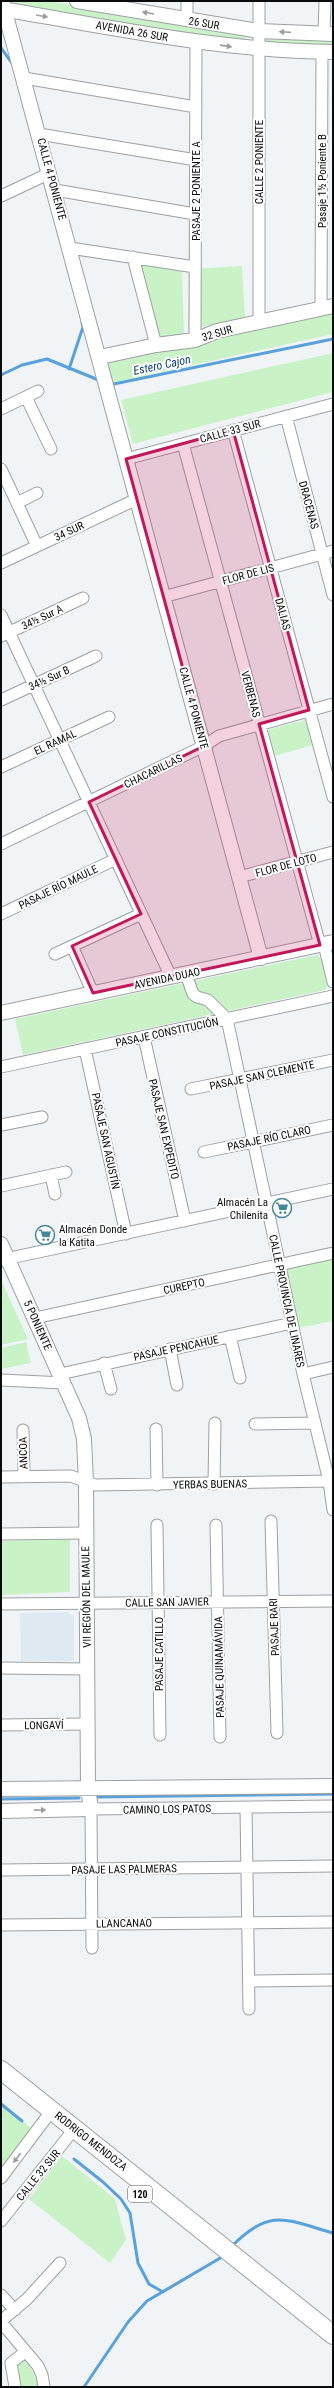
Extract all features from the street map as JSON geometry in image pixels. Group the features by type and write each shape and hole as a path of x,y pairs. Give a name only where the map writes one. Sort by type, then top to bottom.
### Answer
{"main road":[{"name":"RODRIGO MENDOZA","path":"1,2070 49,2115 71,2133 216,2243 333,2335"},
{"name":"RODRIGO MENDOZA","path":"1,2084 49,2115"}],"street":[{"name":"26 SUR","path":"77,1 129,6 187,20 259,31 329,34"},
{"path":"187,1 187,20"},
{"name":"CALLE 2 PONIENTE","path":"259,1 259,323"},
{"path":"325,1 329,34"},
{"name":"AVENIDA 26 SUR","path":"2,6 196,42 259,50"},
{"name":"CALLE 4 PONIENTE","path":"2,6 40,134 261,958"},
{"name":"PASAJE 2 PONIENTE A","path":"195,340 196,42"},
{"path":"259,50 328,52"},
{"name":"Pasaje 1½ Poniente B","path":"327,308 322,244 327,184 328,52"},
{"path":"24,78 196,107"},
{"path":"40,134 196,160"},
{"path":"1,196 50,173"},
{"path":"55,190 196,214"},
{"path":"322,244 333,244"},
{"path":"70,248 195,267"},
{"path":"133,257 156,345"},
{"name":"32 SUR","path":"100,357 156,345 195,340 217,331 327,308"},
{"path":"1,409 38,391"},
{"path":"26,397 52,449"},
{"name":"CALLE 33 SUR","path":"126,459 333,404"},
{"name":"DRACENAS","path":"286,416 328,552 333,595"},
{"name":"DALIAS","path":"232,430 333,797"},
{"name":"VERBENAS","path":"183,444 297,862 326,944 333,982"},
{"path":"1,469 37,546"},
{"path":"17,503 37,493"},
{"name":"34 SUR","path":"1,564 137,500"},
{"name":"FLOR DE LIS","path":"164,597 328,552"},
{"name":"34½ Sur A","path":"5,634 83,598"},
{"path":"1,615 5,634 33,685 171,977"},
{"name":"34½ Sur B","path":"1,700 96,656"},
{"name":"CHACARILLAS","path":"1,844 204,746 219,736 333,704"},
{"name":"EL RAMAL","path":"1,767 108,717"},
{"name":"FLOR DE LOTO","path":"239,877 333,852"},
{"name":"PASAJE RÍO MAULE","path":"1,914 116,859"},
{"path":"55,954 141,914"},
{"name":"AVENIDA DUAO","path":"1,1013 326,944"},
{"path":"72,946 94,993"},
{"path":"186,974 193,994 197,997 208,1000 227,1019"},
{"name":"PASAJE CONSTITUCIÓN","path":"1,1067 333,996"},
{"name":"CALLE PROVINCIA DE LINARES","path":"227,1019 252,1142 314,1423 331,1481 333,1510"},
{"name":"PASAJE SAN EXPEDITO","path":"144,1037 185,1221"},
{"name":"PASAJE SAN AGUSTÍN","path":"85,1049 126,1234"},
{"name":"PASAJE SAN CLEMENTE","path":"191,1089 333,1060"},
{"path":"1,1126 42,1117"},
{"name":"PASAJE RÍO CLARO","path":"204,1152 333,1125"},
{"path":"1,1186 66,1172"},
{"path":"51,1176 55,1194"},
{"path":"4,1259 333,1189"},
{"name":"5 PONIENTE","path":"1,1244 4,1259 35,1318 75,1407"},
{"name":"CUREPTO","path":"35,1318 333,1253"},
{"name":"PASAJE PENCAHUE","path":"1,1380 62,1379 104,1363 292,1323"},
{"path":"230,1336 240,1378"},
{"path":"170,1349 177,1385"},
{"path":"104,1363 111,1389"},
{"path":"303,1374 333,1367"},
{"name":"VII REGIÓN DEL MAULE","path":"75,1407 84,1439 86,1483 87,1724 88,1788 91,1809"},
{"path":"214,1484 215,1423"},
{"path":"255,1424 314,1423"},
{"path":"156,1429 157,1485"},
{"name":"ANCOA","path":"23,1430 24,1477"},
{"name":"YERBAS BUENAS","path":"1,1477 71,1476 94,1485 331,1481"},
{"name":"PASAJE RARI","path":"271,1521 277,1733"},
{"name":"PASAJE CATILLO","path":"157,1525 160,1736"},
{"name":"PASAJE QUINAMÁVIDA","path":"216,1525 220,1738"},
{"path":"1,1534 86,1533"},
{"name":"CALLE SAN JAVIER","path":"1,1604 333,1601"},
{"path":"1,1668 87,1669"},
{"name":"LONGAVÍ","path":"1,1725 87,1724"},
{"name":"CAMINO LOS PATOS","path":"1,1789 333,1786"},
{"name":"CAMINO LOS PATOS","path":"1,1811 333,1806"},
{"path":"246,1808 250,2009"},
{"path":"91,1809 92,1948"},
{"name":"PASAJE LAS PALMERAS","path":"1,1870 333,1866"},
{"name":"LLANCANAO","path":"1,1925 333,1922"},
{"path":"249,1980 333,1980"},
{"path":"1,2178 49,2115"},
{"name":"CALLE 32 SUR","path":"1,2221 71,2133"},
{"path":"44,2387 42,2375 38,2366 1,2322 15,2310 60,2263"},
{"path":"1,2295 15,2310"},
{"path":"15,2387 11,2363 25,2352"}],"highlighted area":[{"path":"233,430 309,710 259,724 320,945 93,993 72,946 141,914 89,802 204,746 126,459"}],"shaded area":[{"path":"68,1612 74,1617 74,1661 21,1661 20,1613"}],"green space":[{"path":"10,1 49,1 242,33 246,38 241,43 12,4"},
{"path":"266,37 333,39 333,49 265,47 264,40"},
{"path":"138,262 182,268 184,334 158,340"},
{"path":"242,266 245,319 188,329 189,269"},
{"path":"333,313 333,334 112,383 106,362"},
{"path":"333,353 333,392 133,444 121,400"},
{"path":"306,720 313,745 274,756 267,730"},
{"path":"317,955 324,961 329,984 325,990 23,1055 15,1019"},
{"path":"333,1256 333,1321 298,1328 285,1267"},
{"path":"1,1280 28,1339 1,1345"},
{"path":"26,1342 31,1363 1,1369 1,1348"},
{"path":"70,1539 70,1592 1,1595 1,1541"},
{"path":"1,2104 32,2129 1,2168"},
{"path":"62,2156 115,2199 126,2240 110,2263 29,2199"},
{"path":"24,2358 35,2375 38,2387 21,2387 16,2365"}],"waterway":[{"path":"1,48 12,63"},
{"path":"69,369 83,327 82,323"},
{"name":"Estero Cajon","path":"109,385 333,339"},
{"name":"Estero Cajon","path":"1,375 22,365 47,359 101,381"},
{"path":"96,1797 333,1794"},
{"path":"1,1799 79,1798"},
{"path":"1,2104 22,2121"},
{"path":"74,2159 103,2182 121,2199 130,2213 138,2263 149,2284 163,2292"},
{"path":"233,2245 246,2233 258,2225 269,2221 291,2221 333,2233"},
{"path":"84,2387 128,2322 147,2301 222,2257"}],"place":[{"name":"Almacén La Chilenita","path":"282,1208"},
{"name":"Almacén Donde la Katita","path":"45,1235"}]}
